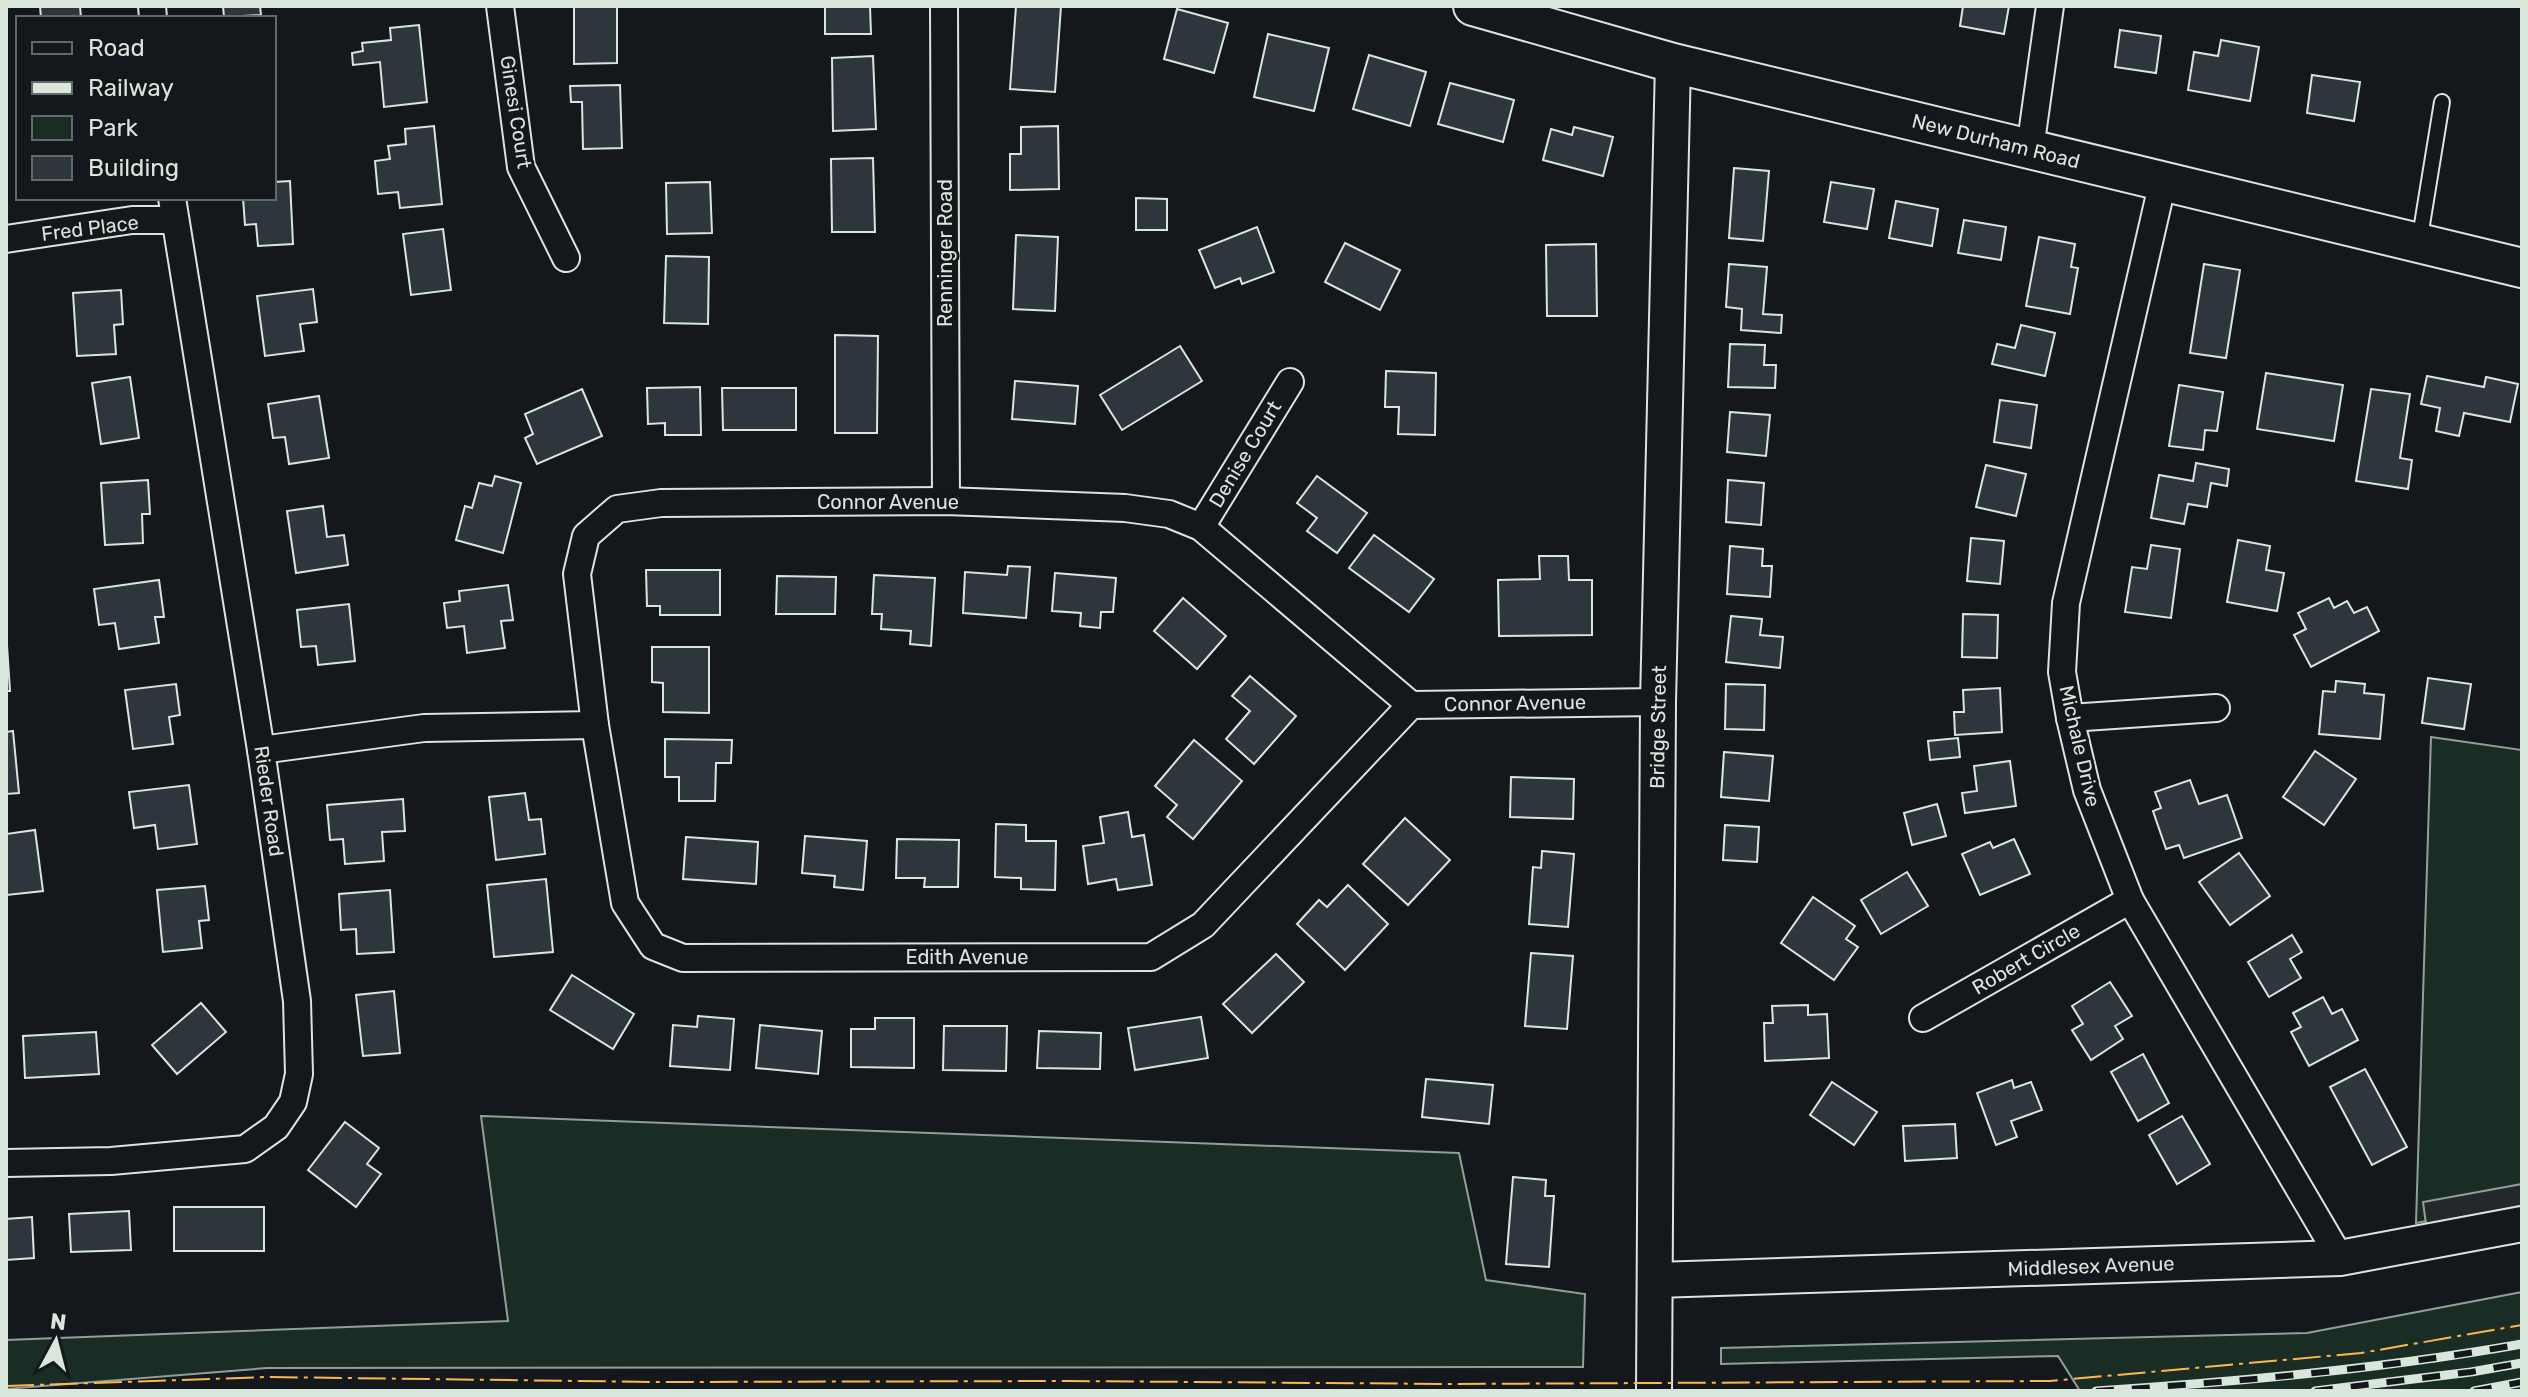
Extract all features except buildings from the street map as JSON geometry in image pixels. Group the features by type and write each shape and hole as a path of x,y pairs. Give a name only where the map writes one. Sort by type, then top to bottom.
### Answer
{"main road":[{"name":"New Durham Road","path":"1473,6 1673,63 2522,268"}],"street":[{"name":"Ginesi Court","path":"500,6 521,167 566,258"},
{"name":"Renninger Road","path":"944,6 946,501"},
{"path":"2030,149 2050,6"},
{"name":"Bridge Street","path":"1654,1391 1658,702 1673,63"},
{"name":"Michale Drive","path":"2163,181 2066,603 2062,672 2087,790 2130,900 2340,1258"},
{"name":"Fred Place","path":"6,239 132,220 173,209"},
{"name":"Rieder Road","path":"6,1163 111,1161 245,1149 276,1127 293,1102 299,1074 297,1001 261,750 173,209"},
{"name":"Denise Court","path":"1201,527 1290,382"},
{"name":"Connor Avenue","path":"595,725 577,574 586,536 617,509 661,503 946,501 1125,508 1169,514 1201,527 1411,705 1658,702"},
{"name":"Edith Avenue","path":"595,725 625,903 653,946 683,958 1151,957 1203,925 1411,705"},
{"path":"2070,718 2216,708"},
{"path":"261,750 424,728 595,725"},
{"name":"Robert Circle","path":"1923,1018 2130,900"},
{"name":"Middlesex Avenue","path":"1656,1280 2340,1258 2522,1224"}],"lane":[{"path":"2419,244 2442,102"}],"green space":[{"path":"2431,737 2522,750 2522,1203 2416,1223"},
{"path":"481,1116 1459,1153 1486,1280 1585,1294 1583,1367 267,1368 6,1389 6,1340 508,1321"},
{"path":"2522,1292 2522,1391 2080,1391 2058,1356 1721,1364 1721,1348 2307,1333"}],"shaded area":[{"path":"2522,1184 2522,1206 2426,1224 2423,1202"}],"railway":[{"path":"2096,1391 2310,1374 2522,1344"},
{"path":"2315,1391 2522,1363"},
{"path":"2474,1391 2522,1382"}],"power":[{"path":"6,1386 267,1377 659,1382 1452,1384 2050,1381 2361,1353 2522,1325"}]}
